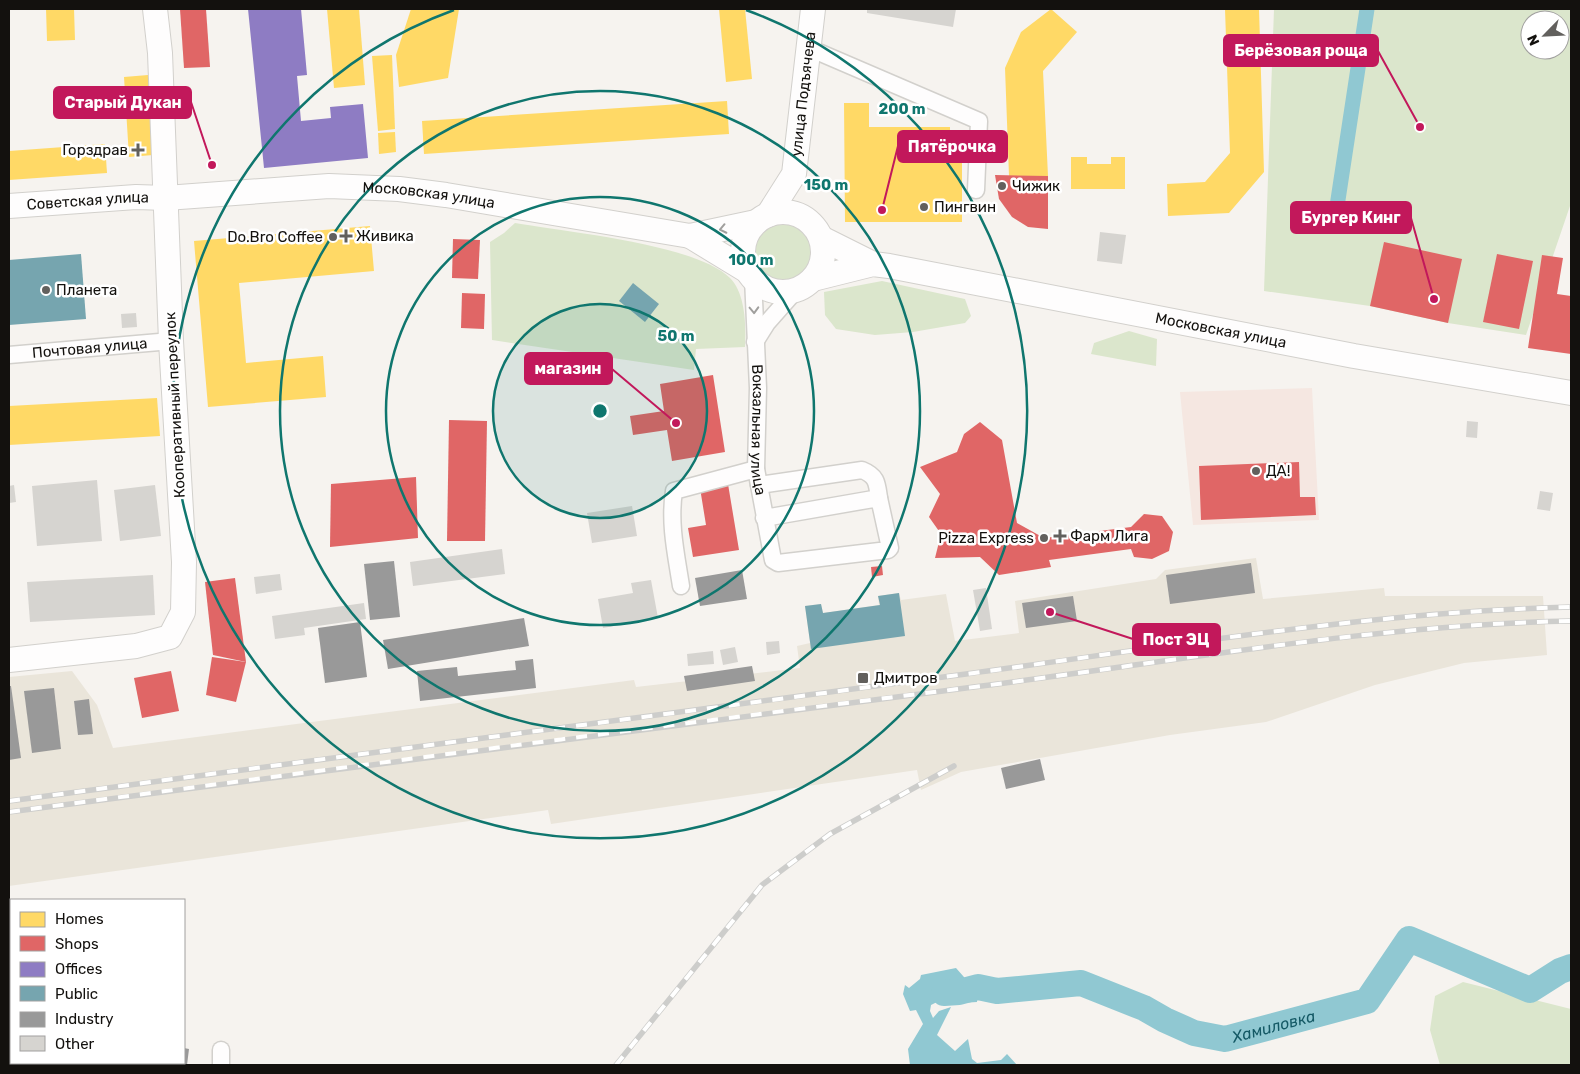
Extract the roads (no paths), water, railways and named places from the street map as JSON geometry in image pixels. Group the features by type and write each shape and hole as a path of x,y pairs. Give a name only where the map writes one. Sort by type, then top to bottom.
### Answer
{"main road":[{"name":"Кооперативный переулок","path":"9,660 136,646 170,636 183,612 184,562 171,341 160,53 156,9"},
{"name":"улица Подъячева","path":"813,9 793,179 815,230"},
{"name":"улица Подъячева","path":"762,218 793,179"},
{"name":"Московская улица","path":"166,198 329,186 399,189 489,201 690,236 751,275 764,287 774,291 873,264"},
{"name":"Советская улица","path":"9,206 136,197 166,198"},
{"name":"Московская улица","path":"690,236 790,212 815,230 873,264 1001,286 1354,356 1571,393"},
{"path":"751,275 743,254 744,241 762,218"},
{"path":"805,284 822,262 823,250 815,230"}],"street":[{"path":"809,48 979,121 976,190"},
{"name":"Вокзальная улица","path":"751,275 758,388 756,469 764,518 775,563 888,550 889,546 879,498 764,518"},
{"path":"755,342 767,323 805,284"},
{"name":"Почтовая улица","path":"9,354 171,341"},
{"path":"681,586 672,518 674,490 756,469"},
{"path":"759,485 862,470 872,474 877,481 879,498"}],"water":[{"path":"956,968 971,985 978,987 977,1002 961,1003 943,999 931,1005 930,1011 933,1018 939,1011 951,1007 937,1035 955,1051 968,1039 972,1059 977,1063 1001,1060 1007,1054 1017,1065 910,1065 908,1049 923,1024 916,1010 910,1011 903,994 905,985 909,988 920,979 921,975"}],"waterway":[{"path":"1334,226 1367,9"},
{"name":"Хамиловка","path":"944,993 959,992 978,987 997,991 1081,983 1144,1008 1194,1033 1225,1039 1367,1001 1409,939 1530,990 1560,971 1571,967"}],"railway":[{"path":"9,801 1268,632 1419,616 1571,607"},
{"path":"9,812 1042,678 1343,637 1495,624 1571,621"},
{"path":"616,1065 762,885 830,834 954,766"}],"place":[{"name":"Берёзовая роща","path":"1420,127"},
{"name":"Горздрав","path":"138,150"},
{"name":"Старый Дукан","path":"212,165"},
{"name":"Чижик","path":"1002,186"},
{"name":"Пингвин","path":"924,207"},
{"name":"Пятёрочка","path":"882,210"},
{"name":"Живика","path":"346,236"},
{"name":"Do.Bro Coffee","path":"333,237"},
{"name":"Планета","path":"46,290"},
{"name":"Бургер Кинг","path":"1434,299"},
{"name":"магазин","path":"676,423"},
{"name":"ДА!","path":"1256,471"},
{"name":"Фарм Лига","path":"1060,536"},
{"name":"Pizza Express","path":"1044,538"},
{"name":"Пост ЭЦ","path":"1050,612"},
{"name":"Дмитров","path":"863,678"}]}
